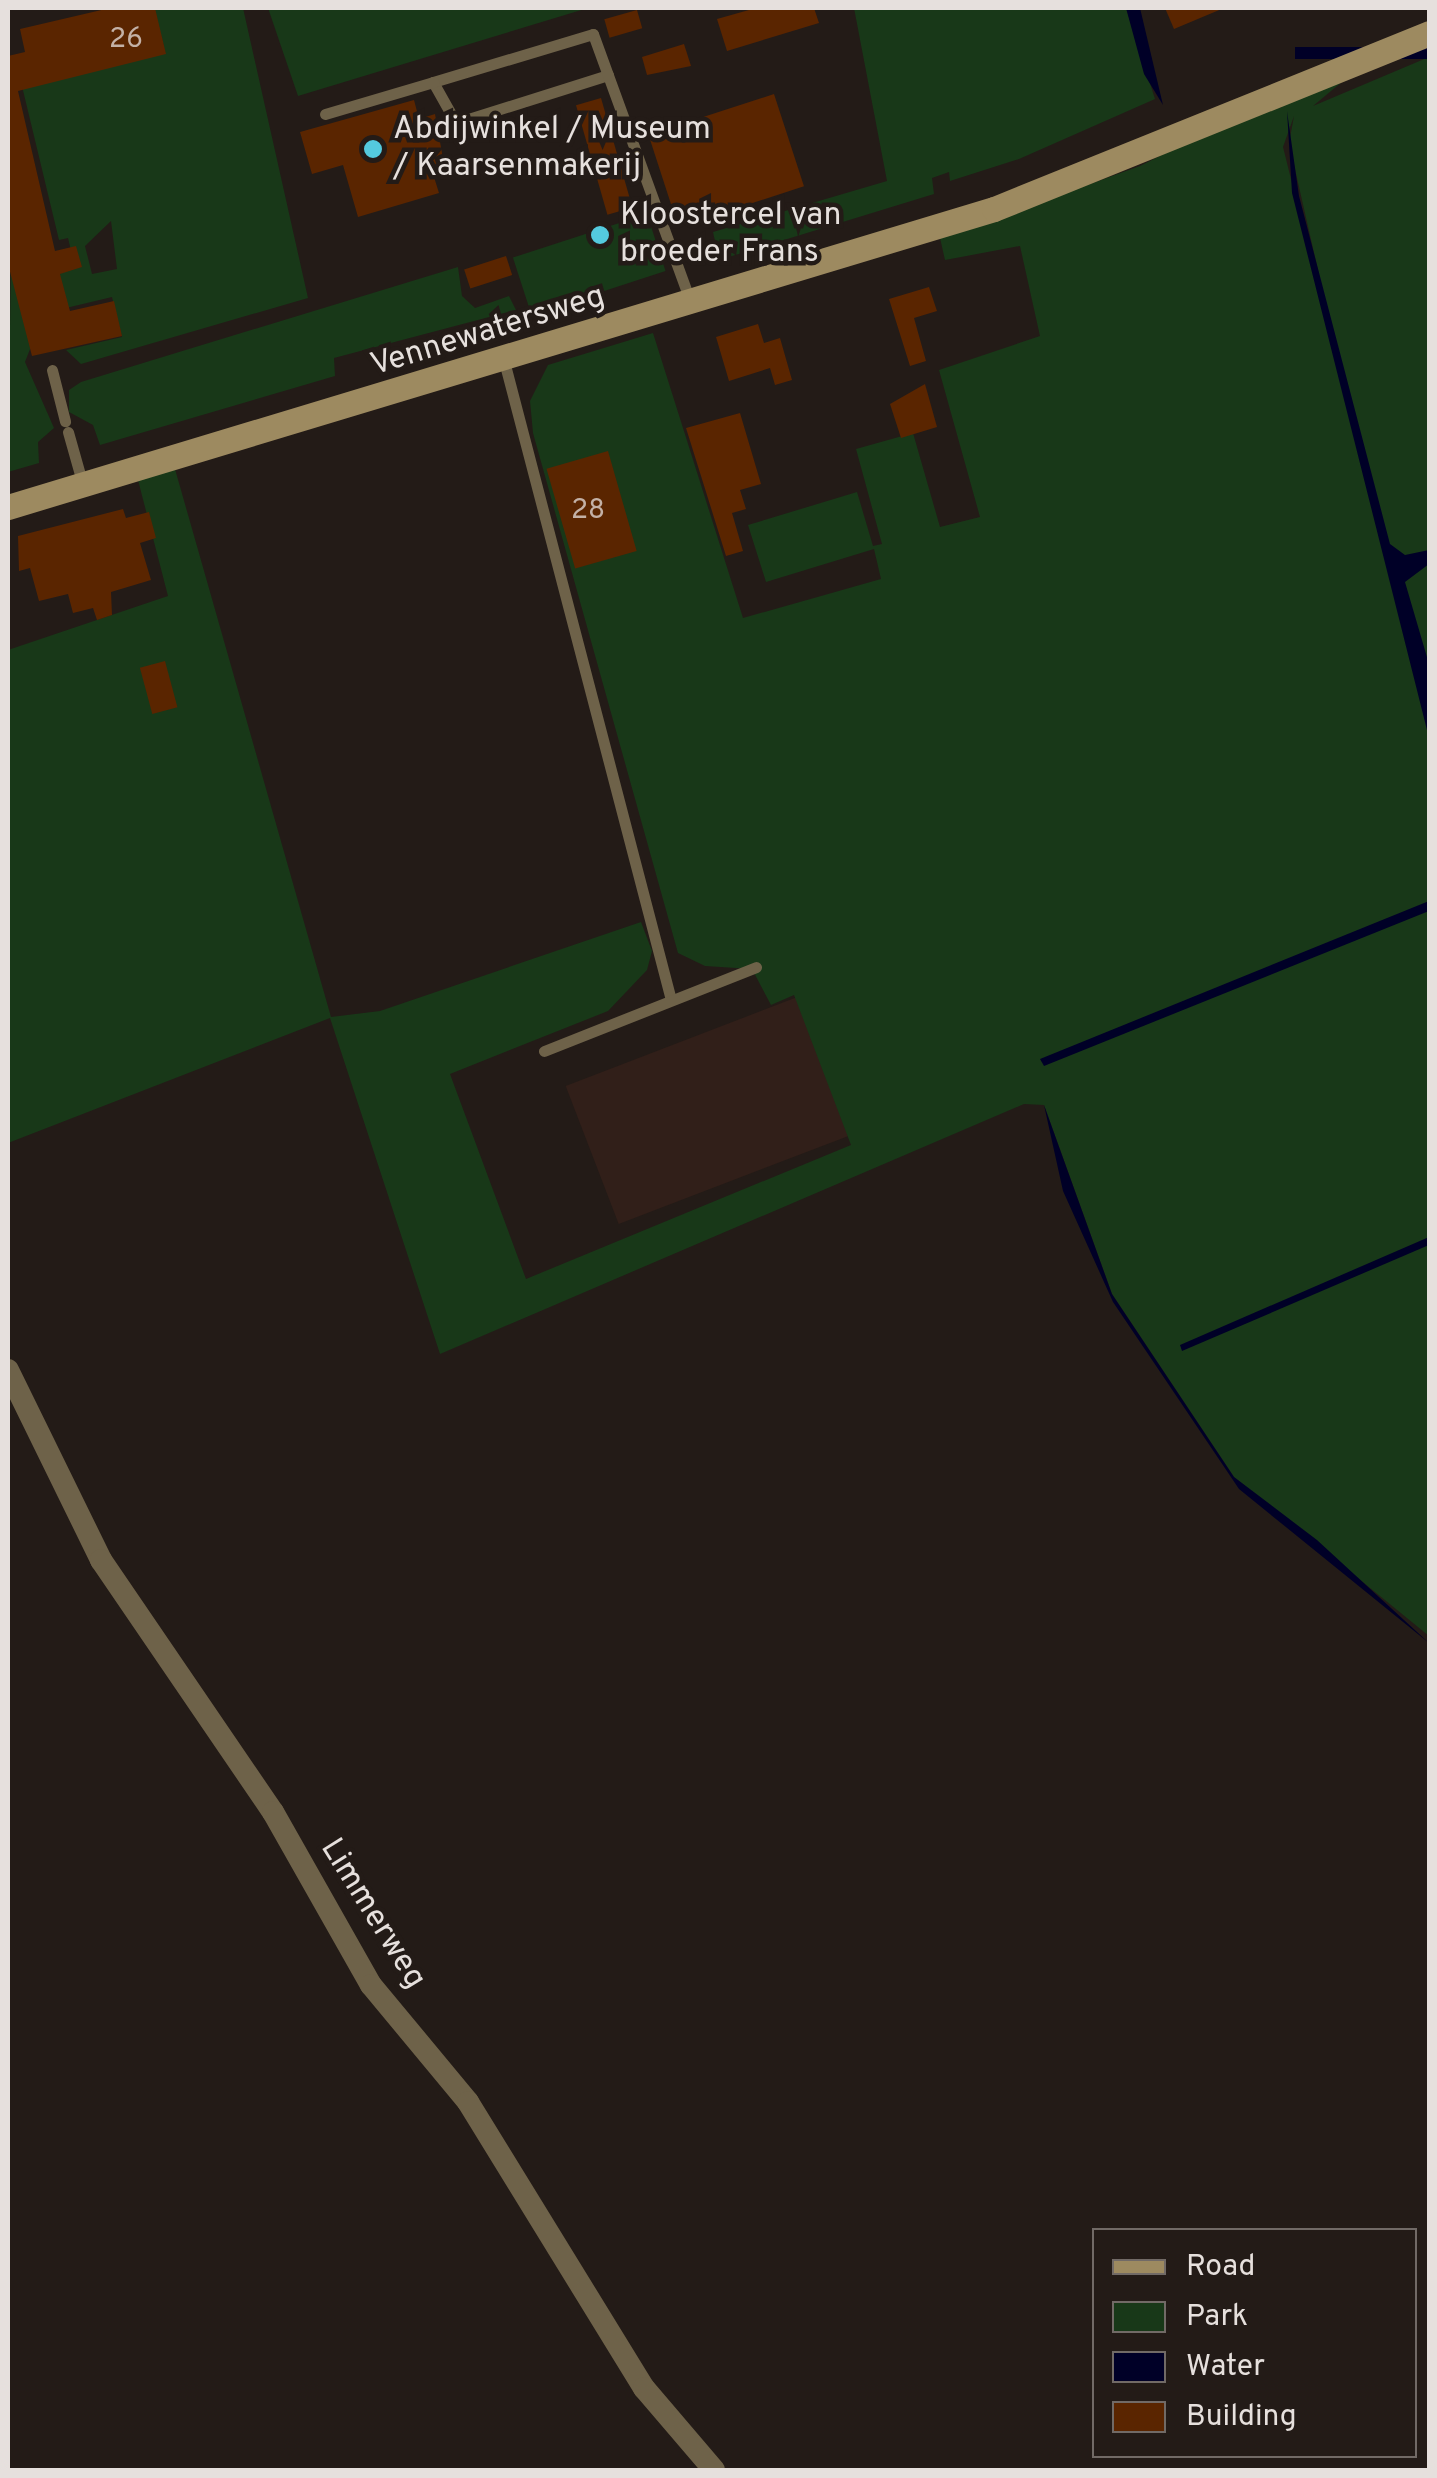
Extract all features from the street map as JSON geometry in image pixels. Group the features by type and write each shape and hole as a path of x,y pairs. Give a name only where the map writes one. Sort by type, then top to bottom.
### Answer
{"street":[{"name":"Vennewatersweg","path":"8,507 504,361 994,209 1430,32"},
{"name":"Limmerweg","path":"8,1370 101,1560 273,1812 371,1985 479,2117 644,2388 714,2470"}],"lane":[{"path":"325,114 594,34 691,304"},
{"path":"434,82 456,123 608,76"},
{"path":"504,361 671,1000"},
{"path":"52,370 82,486"},
{"path":"544,1051 756,967"}],"shaded area":[{"path":"800,996 853,1134 619,1224 566,1086"}],"green space":[{"path":"154,8 243,8 308,298 81,364 66,350 122,337 112,297 66,308 56,269 74,263 68,238 59,240 21,82 164,47","holes":["111,221 117,269 92,274 85,246"]},
{"path":"268,8 588,8 298,96"},
{"path":"854,8 1126,8 1155,99 1019,159 950,181 949,172 932,178 934,194 719,260 713,232 887,181"},
{"path":"1429,57 1429,1636 1234,1477 1112,1294 1044,1105 1024,1104 440,1354 330,1018 8,1143 8,650 168,596 138,480 175,469 331,1017 380,1011 641,922 652,951 647,970 608,1011 450,1074 526,1279 851,1145 794,995 771,1005 752,969 705,966 678,953 533,433 530,401 548,365 653,333 743,618 881,579 874,549 766,582 748,525 857,492 873,546 882,544 856,449 913,433 940,527 980,517 939,370 1040,336 1020,246 945,260 940,238 1140,166 1261,105 1281,108 1282,96 1349,76 1313,106","holes":["1294,116 1289,143 1359,450 1283,147"]},
{"path":"647,214 666,271 531,315 513,258"},
{"path":"11,255 32,344 25,362 54,428 38,442 39,463 8,472"},
{"path":"458,267 462,296 475,308 509,296 516,310 334,358 335,376 100,445 93,425 69,412 69,390 81,382"}],"water":[{"path":"1126,8 1140,8 1163,105 1144,74"},
{"path":"1295,47 1429,47 1429,59 1295,59"},
{"path":"1287,111 1299,196 1390,544 1405,555 1429,550 1429,564 1405,582 1429,664 1429,738 1292,193"},
{"path":"1429,901 1429,911 1044,1066 1040,1059"},
{"path":"1044,1105 1112,1294 1234,1477 1317,1540 1429,1643 1239,1489 1113,1302 1063,1191"},
{"path":"1429,1237 1429,1245 1182,1351 1180,1345"}],"building":[{"path":"110,8 155,8 166,54 18,91 55,251 76,246 82,267 60,274 70,311 114,301 122,336 32,356 8,264 8,56 25,52 20,29"},
{"path":"756,8 814,8 819,23 727,51 717,19"},
{"path":"1165,8 1224,8 1174,29"},
{"path":"637,10 642,28 610,38 604,19"},
{"path":"684,44 691,66 647,75 642,57"},
{"path":"774,94 804,186 678,227 648,135"},
{"path":"601,98 632,208 607,215 576,105"},
{"name":"Abdijwinkel / Museum / Kaarsenmakerij","path":"414,100 419,119 435,114 446,175 434,177 439,193 358,217 343,165 312,174 300,132"},
{"path":"506,256 512,275 470,289 464,270"},
{"path":"929,287 937,311 914,318 926,361 910,366 889,299"},
{"path":"758,324 764,343 780,338 792,380 775,385 770,368 729,381 716,337"},
{"path":"925,384 937,427 901,438 890,404"},
{"path":"740,413 761,484 740,490 746,509 732,513 743,551 726,556 686,428"},
{"path":"608,451 637,551 575,569 546,469"},
{"path":"123,509 126,518 149,512 156,538 140,543 151,580 111,592 112,615 97,620 93,608 73,613 68,594 39,601 30,568 19,571 18,536"},
{"path":"165,661 177,707 152,714 140,668"}],"place":[{"name":"Abdijwinkel / Museum / Kaarsenmakerij","path":"373,149"},
{"name":"Kloostercel van broeder Frans","path":"600,235"}]}
